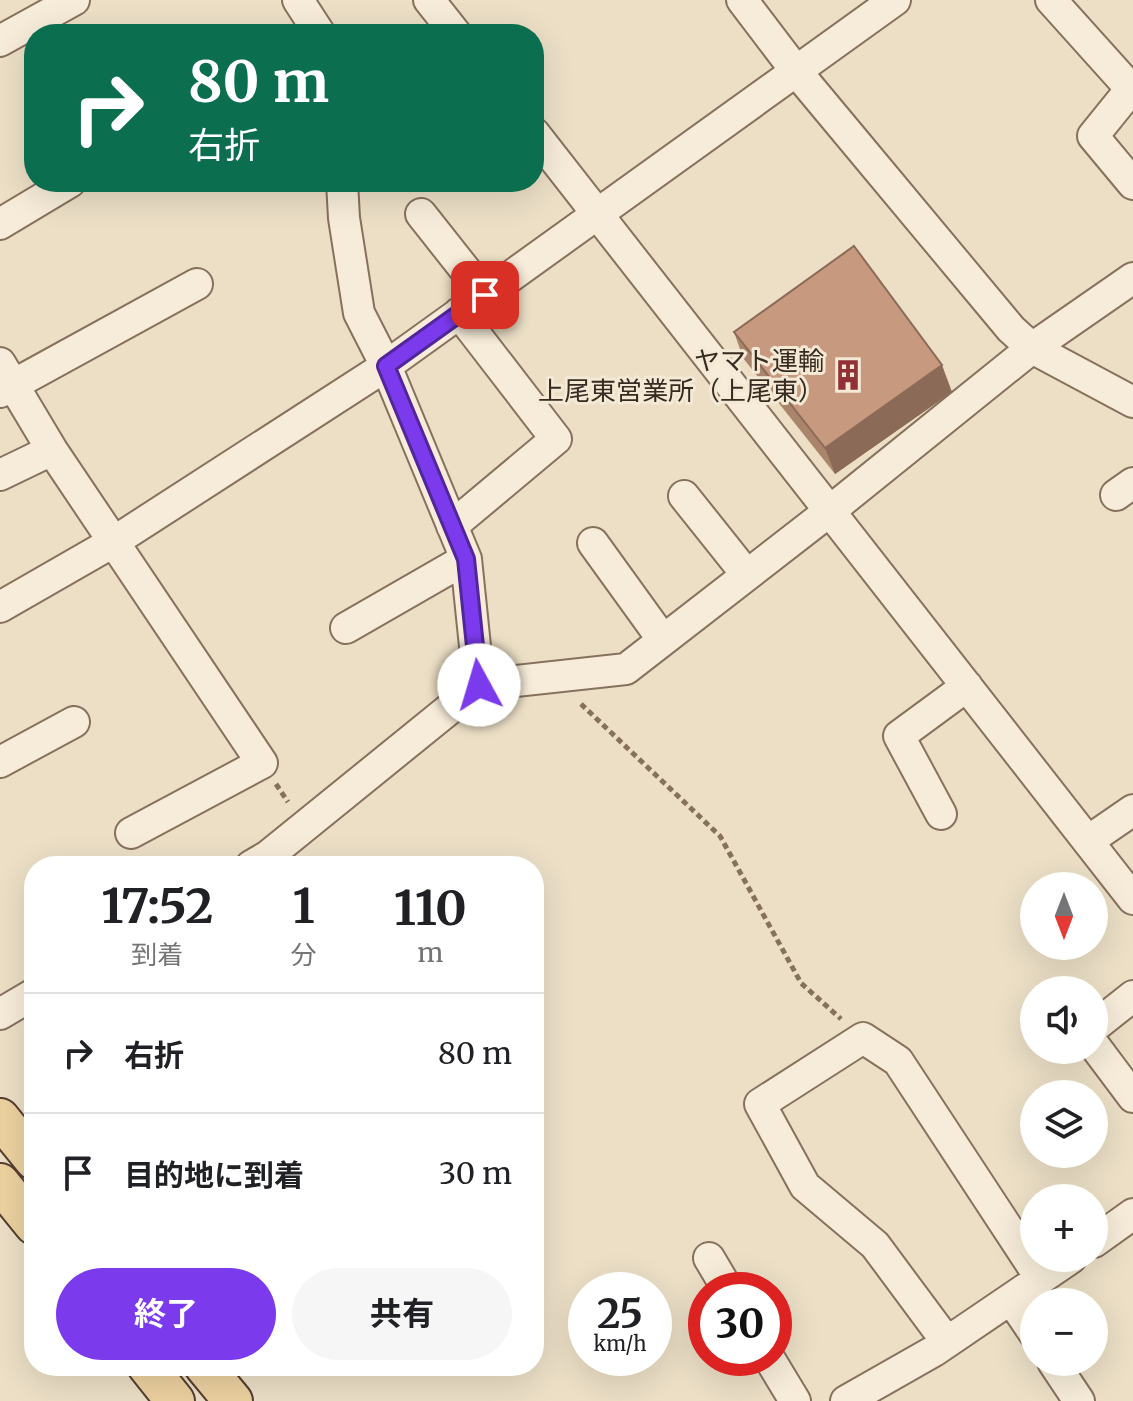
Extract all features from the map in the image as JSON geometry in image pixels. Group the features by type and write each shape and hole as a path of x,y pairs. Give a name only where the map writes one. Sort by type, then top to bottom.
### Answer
{"main road":[{"path":"0,1118 24,1148"},
{"path":"0,1183 24,1213"},
{"path":"155,1376 175,1401"},
{"path":"212,1376 233,1401"}],"street":[{"path":"31,24 74,0"},
{"path":"298,0 314,24"},
{"path":"429,0 448,24"},
{"path":"742,0 796,71 1011,329 1032,348 1133,402"},
{"path":"0,607 115,541 386,366 895,0"},
{"path":"1051,0 1131,89 1093,136 1133,184"},
{"path":"0,41 24,28"},
{"path":"544,146 1133,899"},
{"path":"0,224 53,192"},
{"path":"343,192 359,313 386,366 466,559 479,685"},
{"path":"421,214 485,295"},
{"path":"268,856 479,685 626,669 831,510 1032,348 1133,278"},
{"path":"131,833 262,763 115,541 4,381 197,284"},
{"path":"452,526 556,439 459,313"},
{"path":"0,475 52,450"},
{"path":"684,496 747,575"},
{"path":"593,543 663,640"},
{"path":"346,628 466,559"},
{"path":"941,814 899,736 967,686"},
{"path":"0,762 74,722"},
{"path":"1088,841 1133,810"},
{"path":"1108,1016 1133,996"},
{"path":"0,1014 24,1000"},
{"path":"947,1342 875,1245 805,1186 760,1104 863,1038 898,1061 1041,1279"},
{"path":"1108,1064 1133,1097"},
{"path":"1108,1232 1133,1214"},
{"path":"709,1258 717,1272"},
{"path":"846,1401 947,1342 1051,1272"},
{"path":"1011,1299 1020,1312"},
{"path":"780,1376 795,1401"},
{"path":"1062,1376 1079,1401"}],"path":[{"path":"552,676 720,836 801,983 863,1038"},
{"path":"262,763 305,826"}],"building":[{"name":"ヤマト運輸 上尾東営業所（上尾東）","path":"854,246 942,365 825,448 734,332"}],"place":[{"name":"ヤマト運輸 上尾東営業所（上尾東）","path":"848,375"}],"route":[{"path":"479,685 466,559 386,366 485,295"}]}
